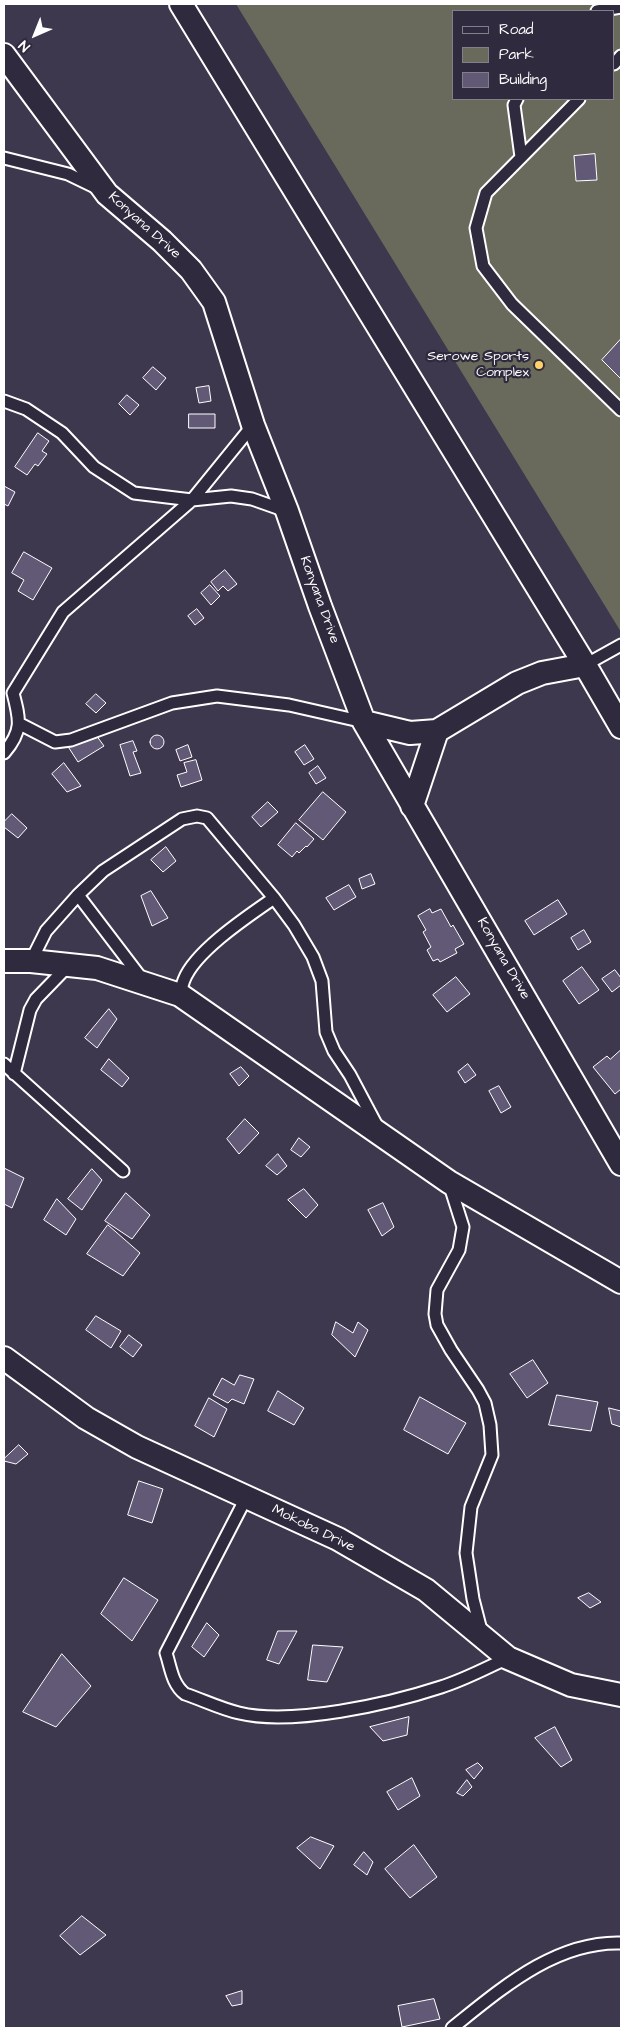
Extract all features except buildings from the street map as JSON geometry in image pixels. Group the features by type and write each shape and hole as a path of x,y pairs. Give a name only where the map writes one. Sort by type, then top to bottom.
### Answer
{"street":[{"path":"181,4 585,664 621,727"},
{"name":"Konyana Drive","path":"4,55 107,194 162,241 191,270 214,302 254,425 364,722 519,985 621,1164"},
{"path":"364,722 410,733 437,731 517,683 542,673 585,664"},
{"path":"412,806 437,731"},
{"path":"4,961 31,961 97,968 180,995 449,1182 621,1282"},
{"name":"Mokoba Drive","path":"4,1358 86,1418 137,1447 338,1539 426,1590 508,1658 570,1685 621,1695"}],"lane":[{"path":"603,10 621,7"},
{"path":"516,100 514,105 521,156"},
{"path":"578,100 486,193 476,228 483,266 512,304 621,410"},
{"path":"4,158 68,174 107,194"},
{"path":"4,401 26,409 62,434 94,467 134,493 192,500 231,496 252,499 287,511"},
{"path":"4,753 16,737 20,724 8,691 64,612 192,500 254,425"},
{"path":"585,664 621,645"},
{"path":"20,724 55,742 70,740 172,703 217,696 289,705 364,722"},
{"path":"31,961 46,931 78,895 103,871 182,819 197,816 207,818 274,898 294,925 313,957 322,981 326,1032 334,1051 350,1076 382,1136"},
{"path":"78,895 144,982"},
{"path":"180,995 184,980 195,962 239,921 274,898"},
{"path":"14,1074 30,1010 36,998 69,964"},
{"path":"4,1064 123,1171"},
{"path":"449,1182 463,1227 459,1250 437,1290 435,1314 437,1326 485,1403 490,1425 492,1455 471,1508 466,1553 473,1600 484,1639"},
{"path":"247,1496 166,1652 173,1681 178,1689 185,1694 239,1713 277,1717 304,1715 388,1701 442,1687 508,1658"},
{"path":"452,2028 537,1966 573,1949 621,1943"}],"green space":[{"name":"Serowe Sports Complex","path":"236,4 621,4 621,632"}],"place":[{"name":"Serowe Sports Complex","path":"539,365"}]}
